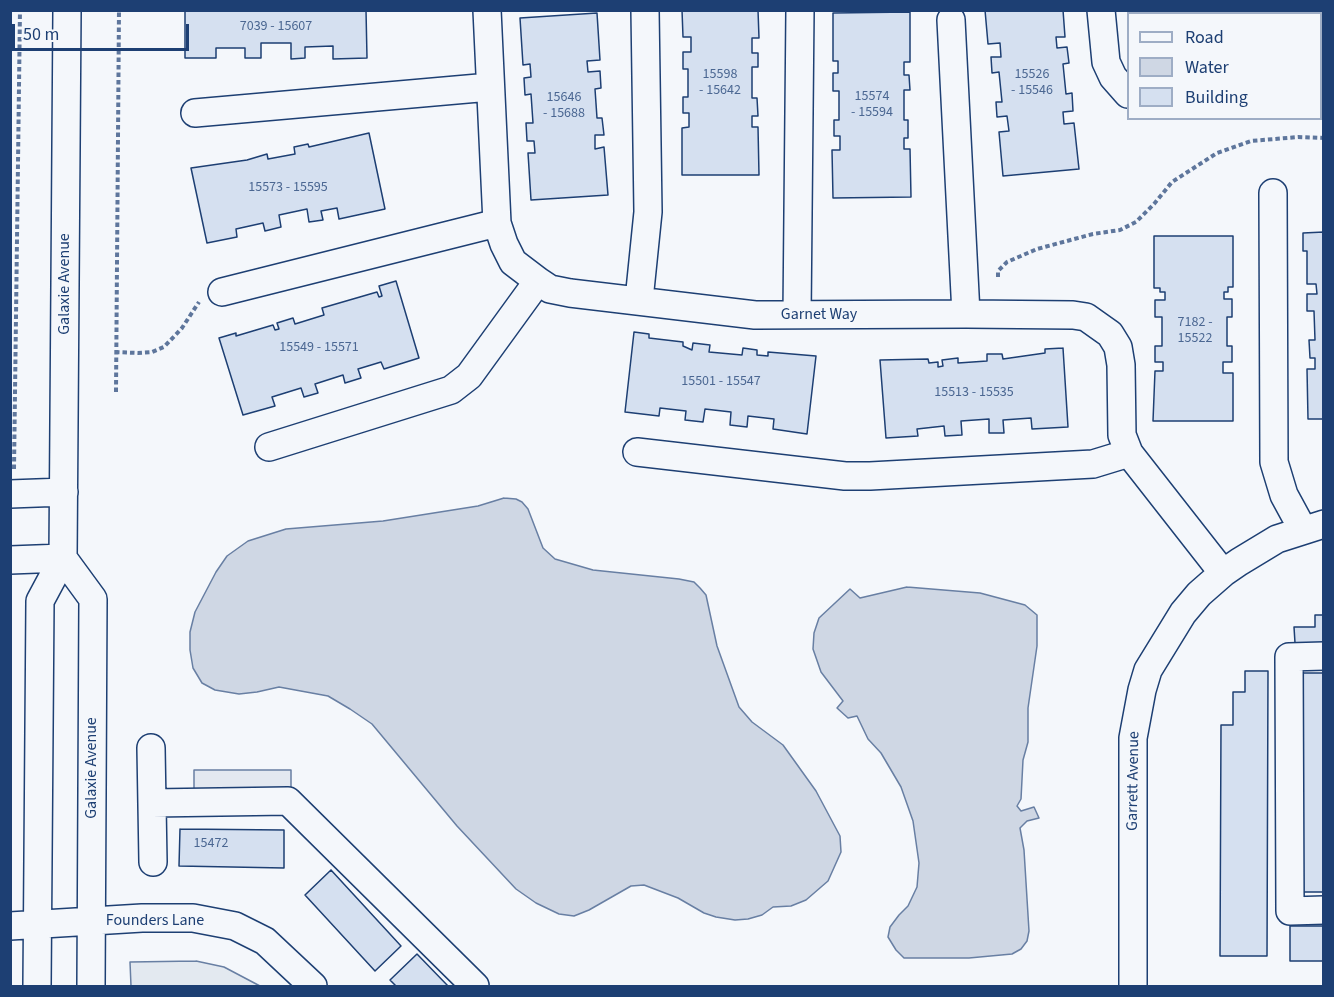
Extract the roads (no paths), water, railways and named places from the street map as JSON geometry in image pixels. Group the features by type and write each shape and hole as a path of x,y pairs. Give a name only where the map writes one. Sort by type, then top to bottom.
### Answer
{"street":[{"name":"Galaxie Avenue","path":"38,987 40,601 63,558 67,10"},
{"name":"Garnet Way","path":"487,10 497,223 513,262 538,282 550,289 570,293 755,315 966,314 1086,317 1110,334 1118,347 1121,365 1122,435 1129,453 1223,573"},
{"path":"639,300 648,202 645,10"},
{"path":"797,315 800,10"},
{"path":"1101,10 1106,62 1113,77 1127,93"},
{"path":"951,20 966,314"},
{"path":"195,113 490,87"},
{"path":"1273,193 1274,462 1284,495 1313,527"},
{"path":"222,292 497,223"},
{"path":"269,447 452,390 469,376 538,282"},
{"path":"637,452 862,476 1093,464 1129,453"},
{"path":"12,494 64,492"},
{"name":"Garrett Avenue","path":"1133,987 1133,738 1148,670 1171,630 1199,594 1223,573 1262,548 1313,527"},
{"name":"Galaxie Avenue","path":"63,558 93,599 91,987"},
{"path":"10,560 63,558"},
{"path":"1323,656 1289,657 1289,691 1290,911 1323,910"},
{"path":"151,748 153,862"},
{"path":"152,803 288,801 475,987"},
{"name":"Founders Lane","path":"10,926 142,918 192,918 235,926 265,941 313,987"}],"water":[{"path":"504,498 516,499 528,509 543,548 555,559 593,570 694,582 706,595 717,646 739,707 752,722 783,745 816,791 840,836 841,852 828,881 806,900 791,906 773,907 762,915 748,919 735,920 704,913 678,898 644,885 631,886 574,916 559,914 536,903 516,889 457,826 372,724 350,709 328,696 279,687 239,694 215,690 202,683 193,668 190,632 195,612 227,556 248,541 286,529 383,521 478,506"},
{"path":"907,587 980,593 1025,605 1037,615 1037,646 1028,708 1028,742 1023,760 1021,799 1017,806 1021,811 1034,807 1039,818 1027,821 1020,828 1024,850 1029,931 1027,941 1021,949 1012,954 969,958 904,958 888,937 890,927 908,906 917,887 919,863 913,821 901,787 881,753 868,739 857,716 848,718 837,708 843,701 821,672 813,649 814,633 819,618 850,589 860,598"}]}
